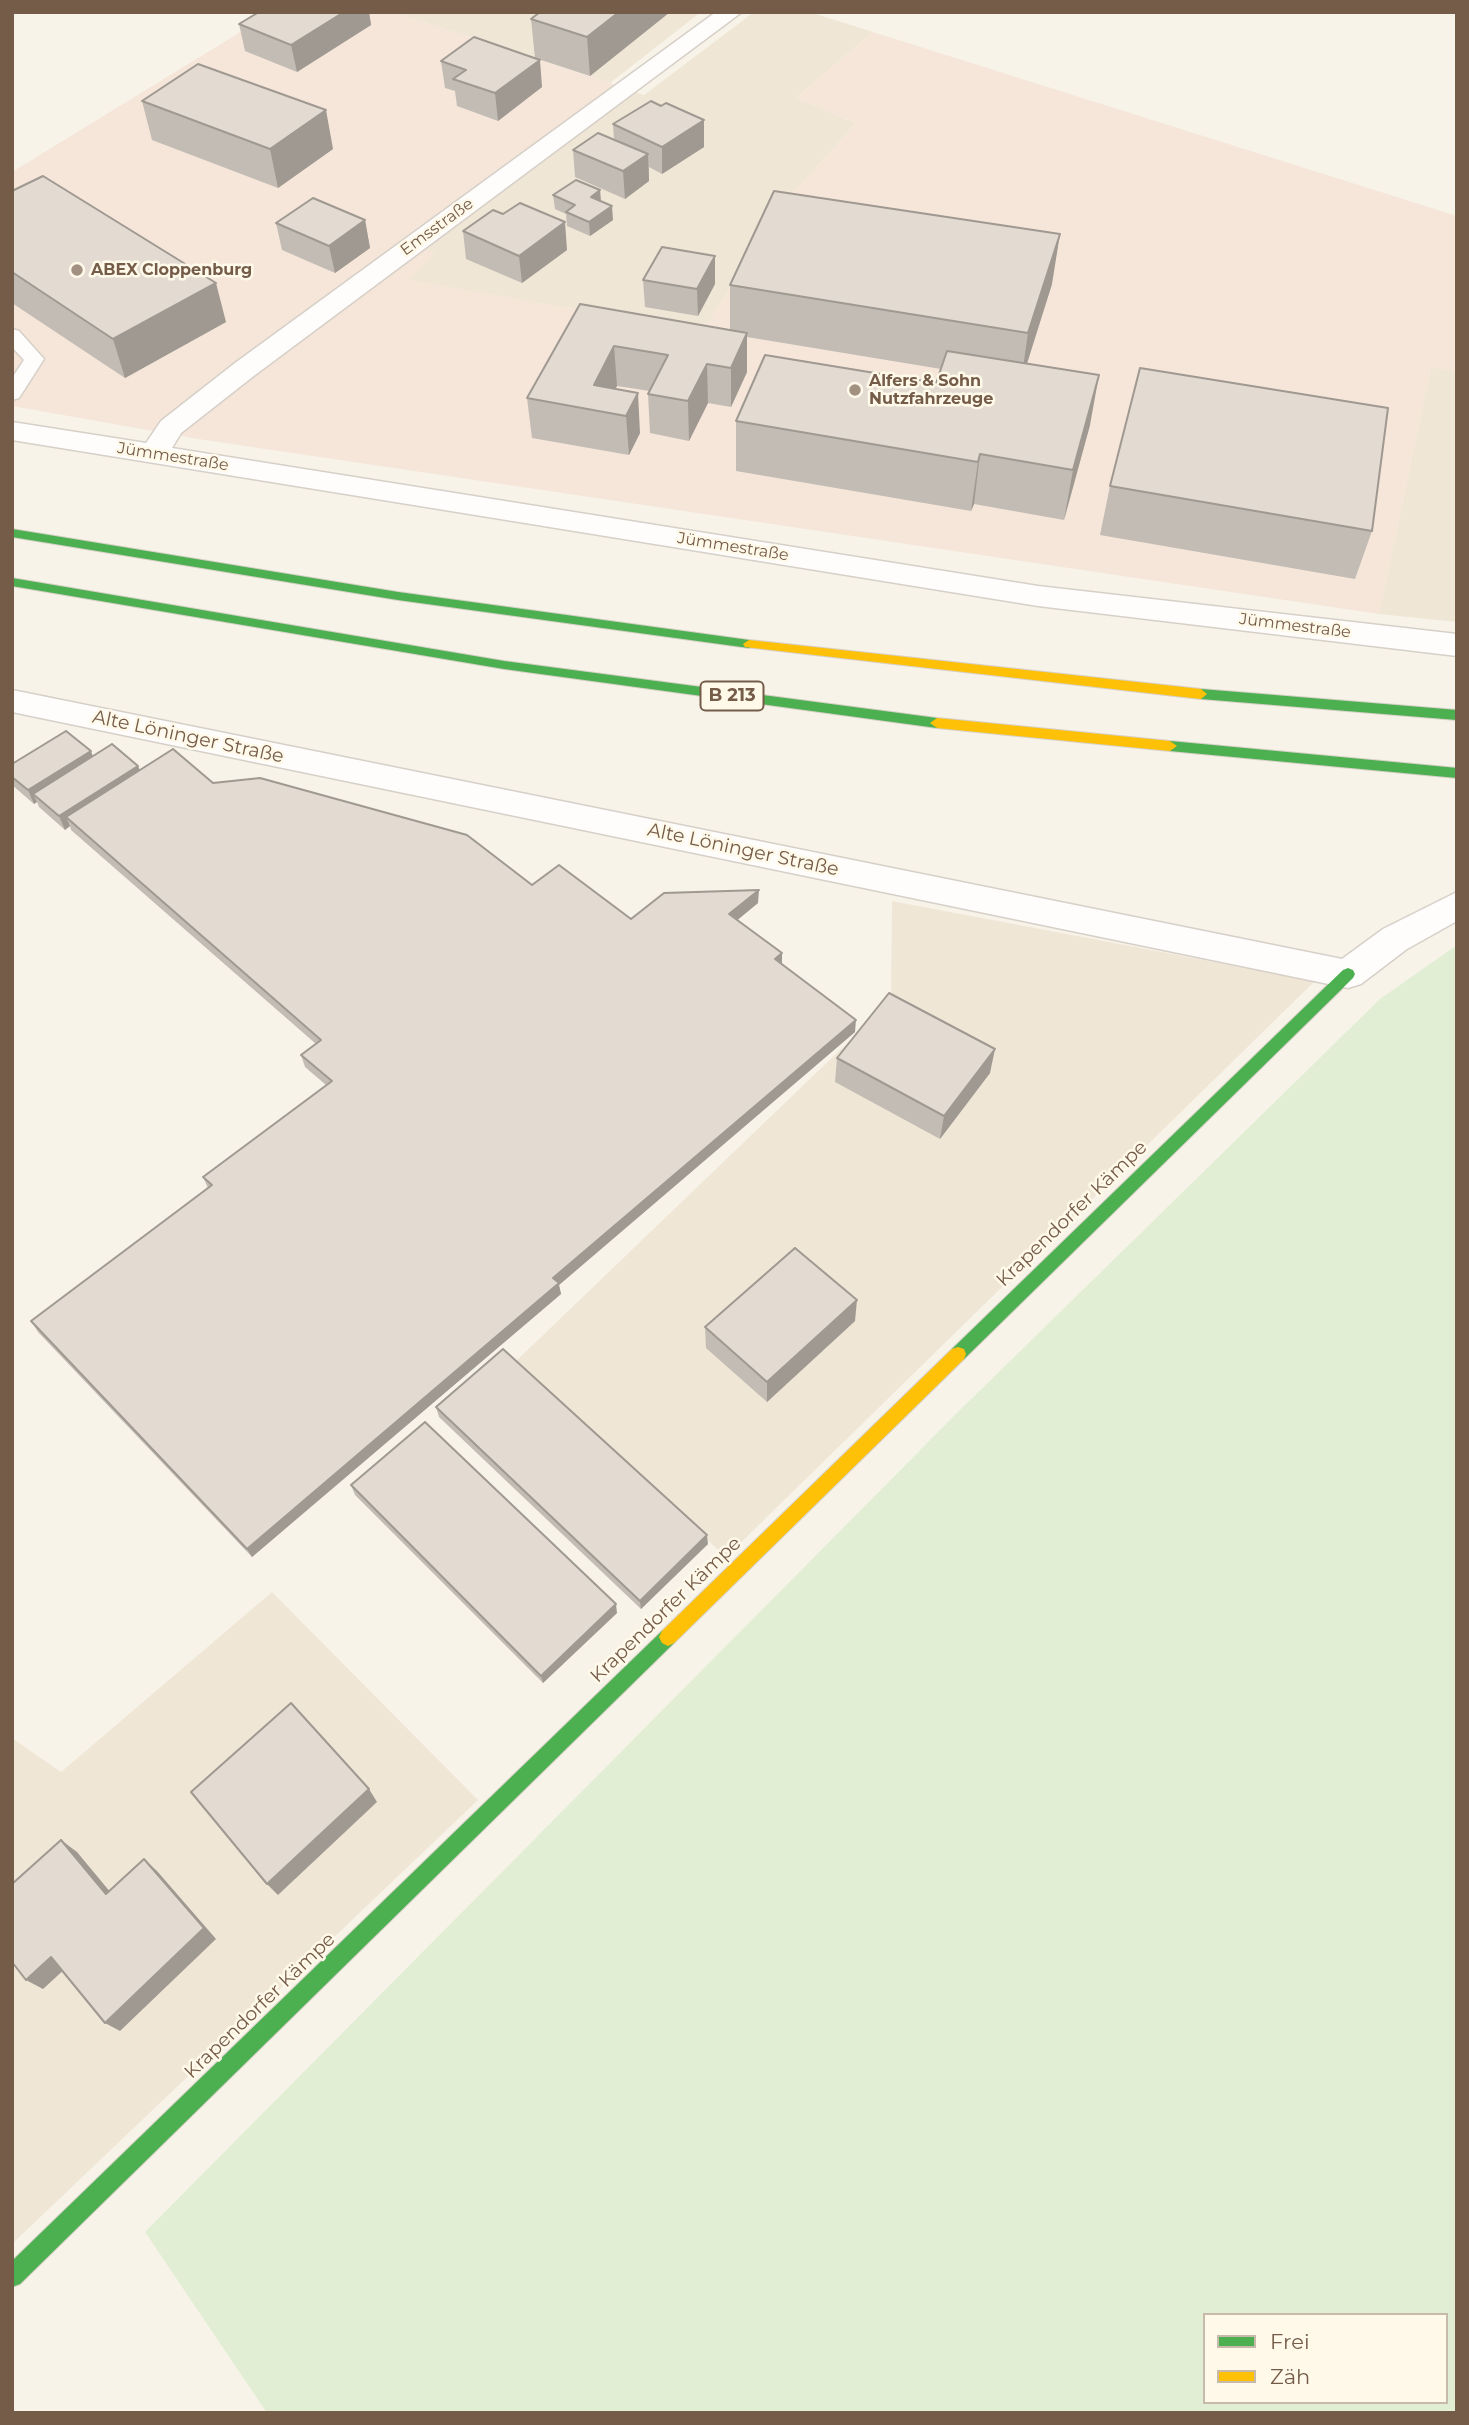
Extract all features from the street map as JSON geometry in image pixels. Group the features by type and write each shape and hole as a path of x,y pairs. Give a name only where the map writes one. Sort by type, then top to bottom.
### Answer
{"main road":[{"path":"12,533 398,596 797,650 1191,693 1457,715"},
{"name":"B 213","path":"12,582 504,665 952,726 1457,773"},
{"name":"Krapendorfer Kämpe","path":"12,2276 1348,974"}],"street":[{"name":"Emsstraße","path":"153,454 171,427 245,369 722,14"},
{"name":"Jümmestraße","path":"12,431 1038,596 1457,645"},
{"name":"Alte Löninger Straße","path":"12,701 1348,974"},
{"path":"1348,974 1395,939 1457,905"}],"lane":[{"path":"12,335 34,359 12,394"}],"shaded area":[{"path":"273,12 393,12 619,86 403,243 435,253 410,280 703,332 779,209 856,123 796,98 873,32 1457,216 1457,371 1431,367 1379,614 198,439 12,406 12,172"},
{"path":"393,12 701,12 610,83"},
{"path":"754,12 810,12 873,32 796,98 856,123 779,209 703,332 409,280 402,243 619,86 644,95"},
{"path":"1431,367 1457,371 1457,622 1379,614"},
{"path":"892,901 1315,981 726,1557 514,1363 891,1001"},
{"path":"272,1592 478,1800 12,2244 12,1738 61,1772"}],"green space":[{"path":"1457,945 1457,2413 267,2413 145,2232 959,1411 1380,999"}],"building":[{"path":"259,12 344,12 291,45 239,24"},
{"path":"540,12 619,12 587,37 531,19"},
{"path":"474,37 540,60 495,93 453,79 466,70 441,61"},
{"path":"198,64 326,110 270,149 142,101"},
{"path":"651,101 661,106 666,103 704,120 662,147 613,124"},
{"path":"598,133 648,154 623,171 573,150"},
{"name":"ABEX Cloppenburg","path":"43,176 216,283 113,339 12,272 12,191"},
{"path":"576,180 600,190 591,197 612,206 589,222 566,212 575,205 553,195"},
{"path":"774,191 1060,234 1028,333 730,285"},
{"path":"313,198 365,220 329,246 276,223"},
{"path":"520,203 565,222 519,256 463,231 493,210 503,214"},
{"path":"662,247 715,256 697,289 643,280"},
{"path":"580,304 747,333 731,368 707,364 688,401 648,394 668,355 614,346 594,385 638,393 626,416 527,398"},
{"path":"947,351 1099,375 1073,470 980,454 978,462 736,421 765,355 936,383"},
{"path":"1140,368 1388,408 1372,531 1110,486"},
{"path":"66,731 91,751 28,790 12,777 12,764"},
{"path":"112,744 138,766 59,816 33,794"},
{"path":"173,749 213,783 260,778 467,835 532,885 559,865 631,919 664,893 759,890 729,914 782,953 775,959 856,1020 553,1278 559,1283 247,1549 31,1321 212,1185 203,1177 332,1081 301,1055 321,1040 66,817"},
{"path":"889,993 995,1049 944,1116 837,1058"},
{"path":"795,1248 857,1300 767,1382 705,1327"},
{"path":"503,1349 707,1535 640,1601 436,1407"},
{"path":"425,1422 616,1604 541,1676 351,1485"},
{"path":"291,1703 369,1789 267,1884 191,1792"},
{"path":"61,1840 106,1894 144,1859 204,1928 105,2023 51,1957 26,1980 12,1962 12,1884"}],"traffic: fast":[{"path":"12,533 398,596 749,644"},
{"path":"12,582 504,665 937,723"},
{"path":"1201,694 1457,715"},
{"path":"1170,746 1457,773"},
{"path":"958,1354 1348,974"},
{"path":"12,2276 668,1637"}],"traffic: slow":[{"path":"749,644 1201,694"},
{"path":"937,723 1170,746"},
{"path":"668,1637 958,1354"}],"place":[{"name":"ABEX Cloppenburg","path":"77,270"},
{"name":"Alfers & Sohn Nutzfahrzeuge","path":"855,390"}]}
